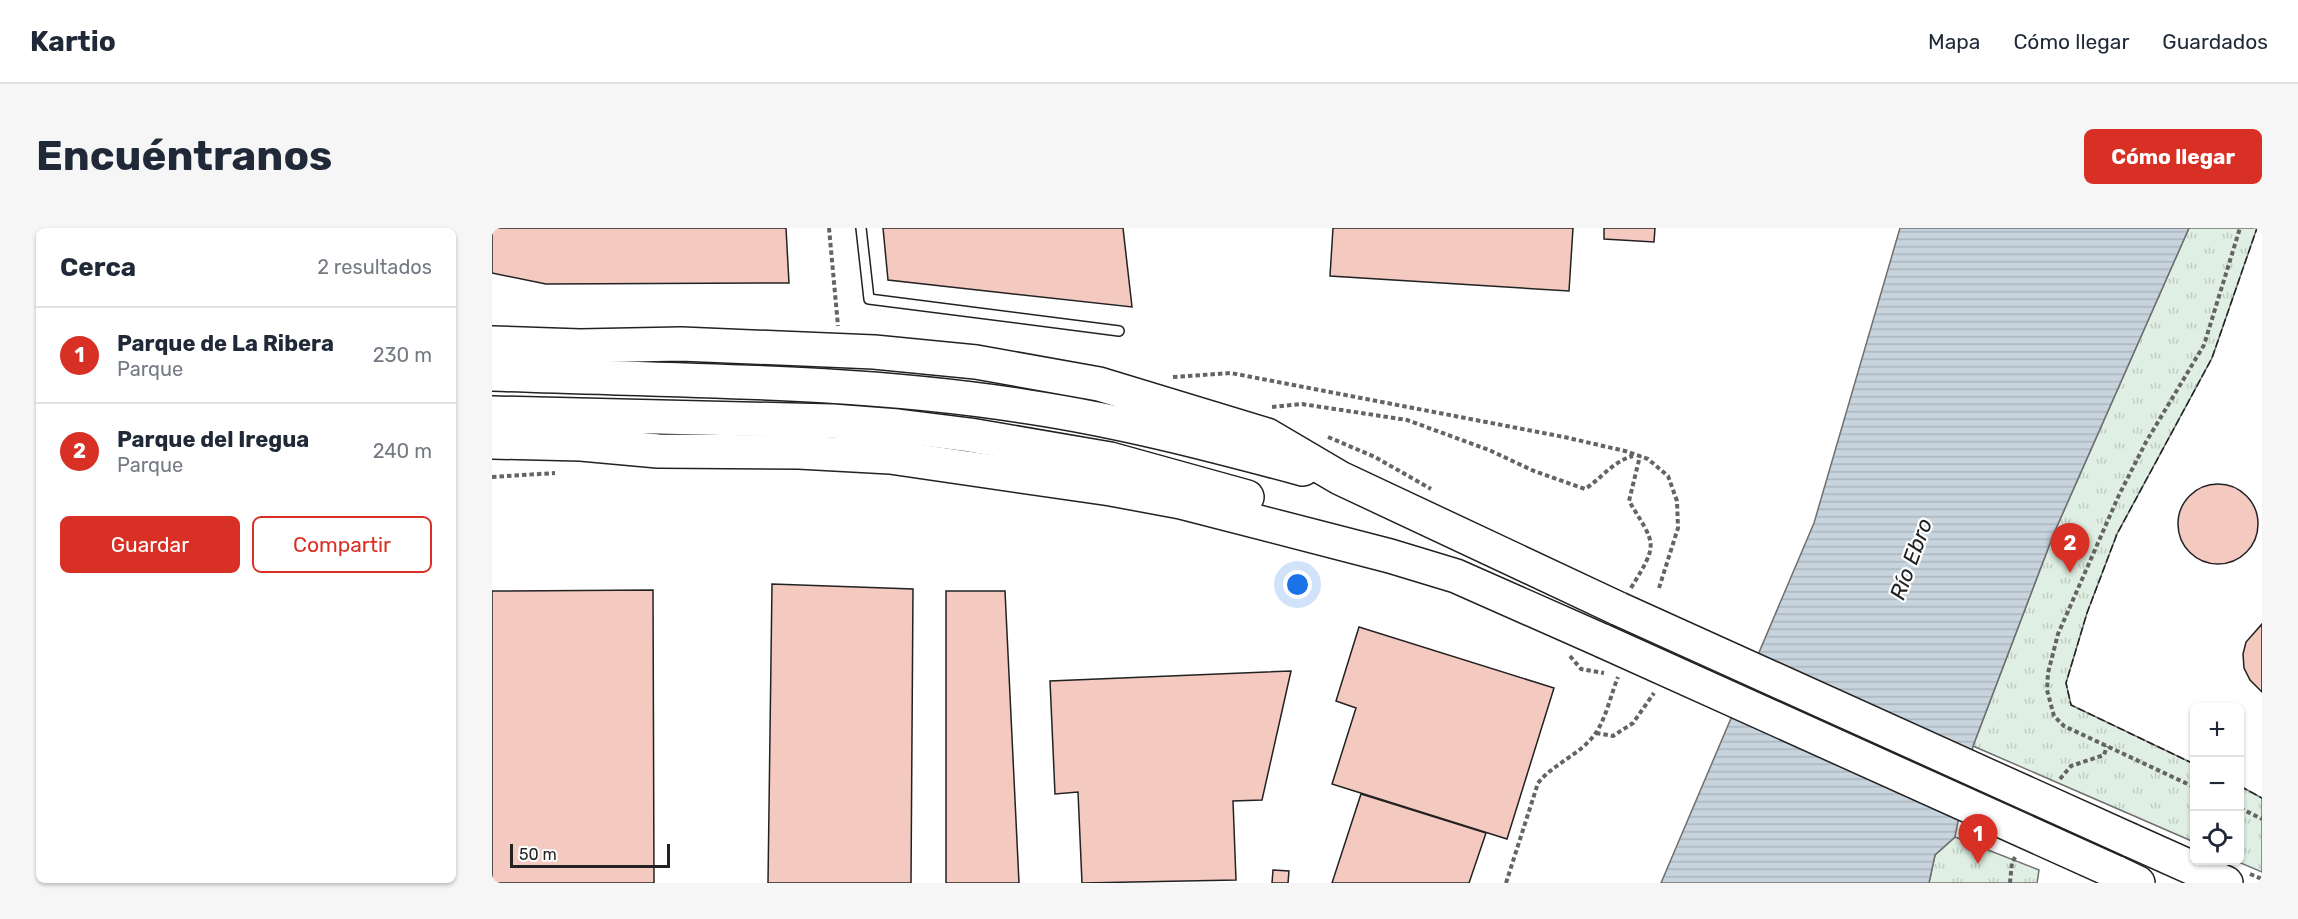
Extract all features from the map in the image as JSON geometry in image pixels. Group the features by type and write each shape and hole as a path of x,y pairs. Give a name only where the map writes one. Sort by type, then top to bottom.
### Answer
{"highway":[{"path":"492,324 593,330 681,344"},
{"path":"492,343 580,346 681,344 874,352 976,362 1049,373 1173,404 1267,435 1340,478 1623,601 2226,883"},
{"path":"492,374 866,389 992,402 1110,422 1340,478"},
{"path":"492,413 831,421 898,426 988,438 1110,459 1281,506 1390,556"},
{"path":"492,442 581,444 658,451"},
{"path":"492,463 658,451 799,452 879,456 1005,473 1181,502 1390,556 1456,576 2127,878"}],"lane":[{"path":"861,228 869,299 1119,332"}],"path":[{"path":"829,228 839,329"},
{"path":"2190,785 2064,726 2054,716 2049,705 2048,673 2058,634 2120,495 2146,442 2205,345 2240,228"},
{"path":"1161,378 1231,373 1564,437 1648,459 1668,476 1677,501 1678,528 1659,588"},
{"path":"1262,409 1302,404 1407,420 1585,489 1597,482 1611,465 1619,464 1630,456 1640,456"},
{"path":"1623,601 1649,561 1652,548 1649,532 1628,497 1640,456"},
{"path":"1596,733 1613,736 1633,723 1669,670"},
{"path":"1506,883 1538,783 1549,770 1579,750 1596,733 1619,676"},
{"path":"2244,810 2262,819"}],"green space":[{"path":"2189,228 2257,228 2212,358 2117,534 2087,613 2066,683 2071,705 2190,762 2190,840 1973,746 2054,533"},
{"path":"2244,788 2262,798 2262,872 2244,864"},
{"path":"1955,837 2039,870 2037,883 1929,883 1935,855"}],"water":[{"name":"Río Ebro","path":"1900,228 2189,228 2054,533 1973,746 1955,837 1935,855 1929,883 1661,883 1814,523"}],"building":[{"path":"492,228 786,228 789,283 546,284 492,273"},
{"path":"883,228 1123,228 1132,307 888,280"},
{"path":"1333,228 1573,228 1569,291 1330,276"},
{"path":"1604,228 1655,228 1654,242 1604,239"},
{"path":"2210,484 2226,484 2240,490 2252,502 2258,516 2258,532 2252,546 2240,558 2226,564 2210,564 2196,558 2184,546 2178,532 2178,516 2184,502 2196,490"},
{"path":"772,584 913,589 911,883 768,883"},
{"path":"653,590 654,883 492,883 492,591"},
{"path":"946,591 1005,591 1019,883 946,883"},
{"path":"2262,624 2262,692 2250,680 2244,668 2243,654 2246,642"},
{"path":"1359,627 1554,688 1507,839 1332,784 1356,708 1336,701"},
{"path":"1291,671 1262,800 1233,801 1236,880 1082,883 1078,792 1055,794 1050,681"},
{"path":"1361,794 1486,833 1469,883 1332,883"},
{"path":"1273,870 1289,871 1288,883 1272,883"}],"fence":[{"path":"2190,762 2071,705 2066,683 2087,613 2117,534 2212,358 2257,228"},
{"path":"2244,788 2262,798"}],"place":[{"name":"Parque del Iregua","path":"2070,573"},
{"name":"Parque de La Ribera","path":"1978,864"}]}
